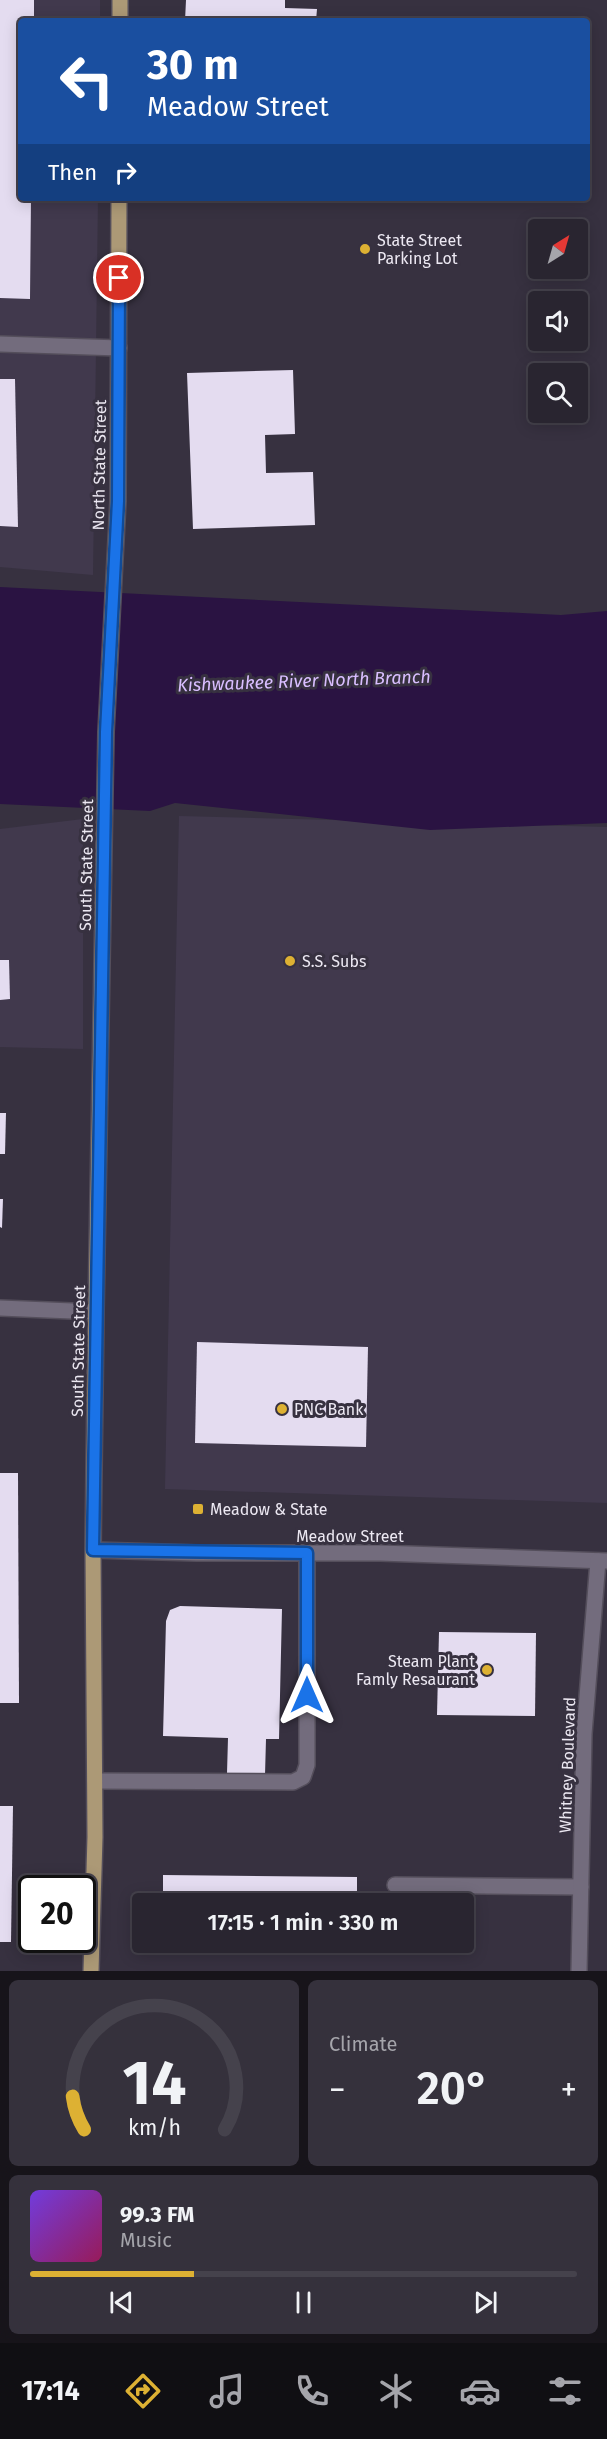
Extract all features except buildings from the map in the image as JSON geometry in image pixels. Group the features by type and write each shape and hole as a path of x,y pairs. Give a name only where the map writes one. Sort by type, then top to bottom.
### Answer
{"main road":[{"path":"120,0 120,18"},
{"name":"North State Street","path":"106,732 118,501 119,201"},
{"name":"South State Street","path":"92,1971 95,1780 93,1550 106,732"}],"street":[{"path":"0,344 119,348"},
{"path":"0,1308 96,1312"},
{"name":"Meadow Street","path":"93,1550 380,1553 603,1561"},
{"path":"95,1780 293,1782 303,1777 307,1765 307,1553"},
{"name":"Whitney Boulevard","path":"579,1971 584,1734 603,1561"},
{"path":"395,1885 581,1887"}],"shaded area":[{"path":"0,0 100,0 100,18 18,18 18,201 98,201 93,575 0,567"},
{"path":"179,816 607,827 607,1503 165,1489"},
{"path":"83,819 83,1049 0,1047 0,829"}],"water":[{"name":"Kishwaukee River North Branch","path":"0,587 561,615 607,611 607,823 430,830 175,803 150,811 0,804"}],"place":[{"name":"State Street Parking Lot","path":"365,249"},
{"name":"S.S. Subs","path":"290,961"},
{"name":"PNC Bank","path":"282,1409"},
{"name":"Meadow & State","path":"198,1509"},
{"name":"Steam Plant Famly Resaurant","path":"487,1670"}],"route":[{"path":"119,278 118,501 106,732 93,1550 307,1553 307,1695"}]}
